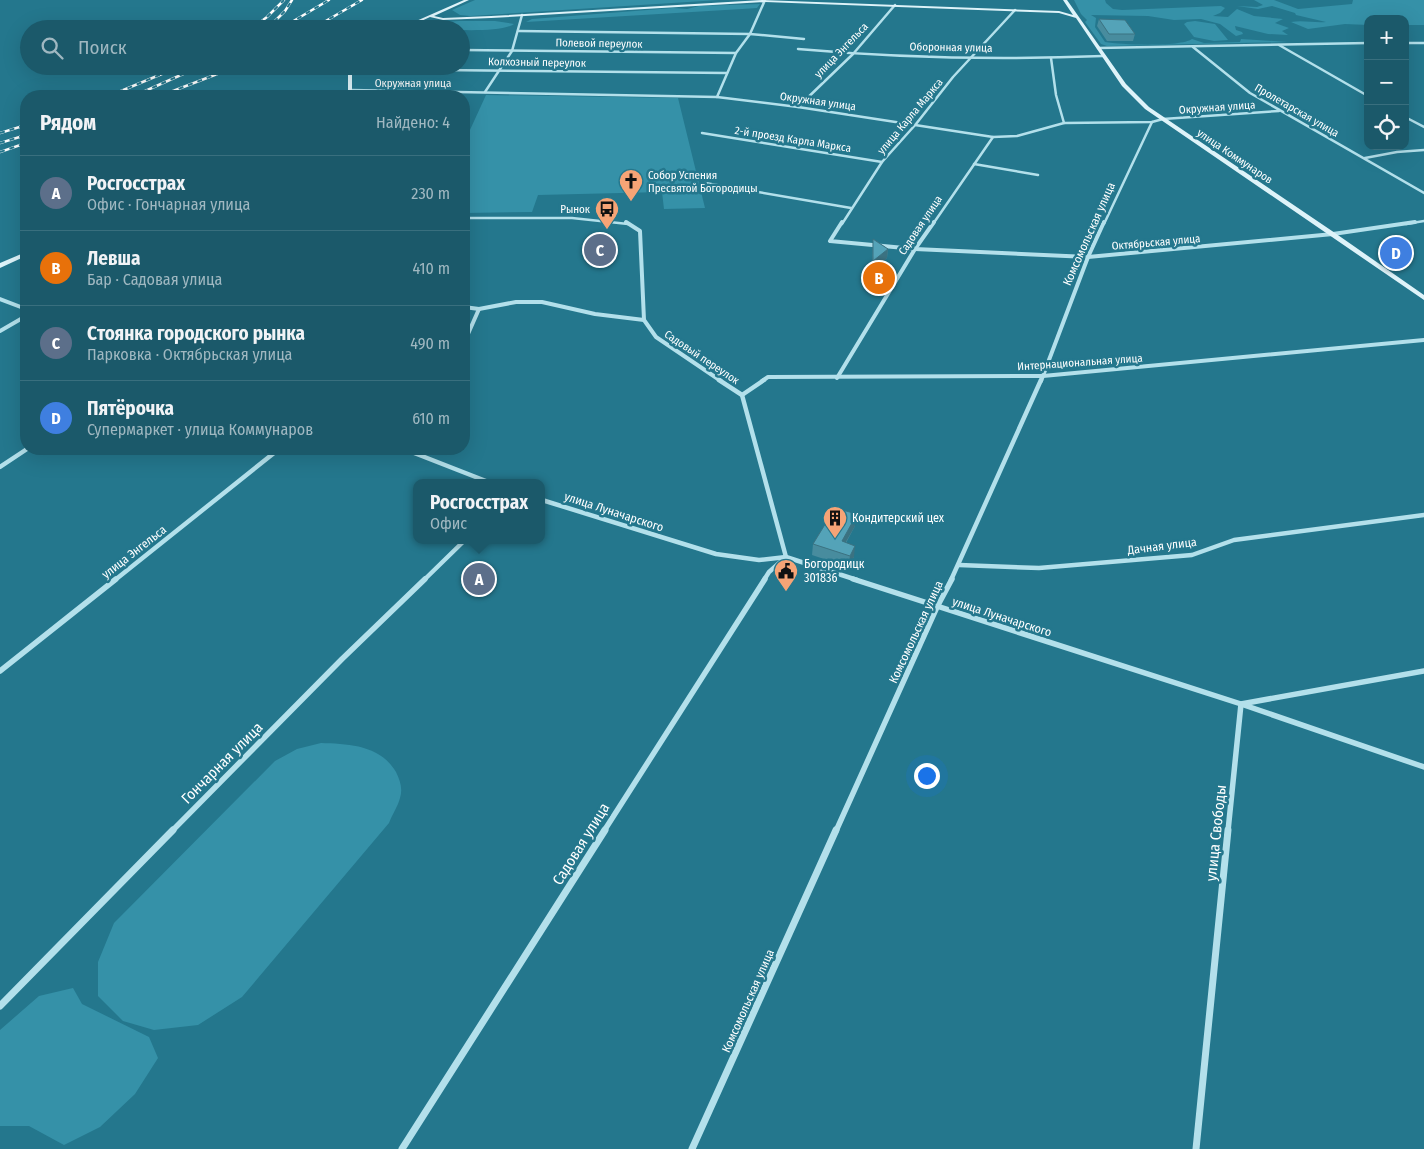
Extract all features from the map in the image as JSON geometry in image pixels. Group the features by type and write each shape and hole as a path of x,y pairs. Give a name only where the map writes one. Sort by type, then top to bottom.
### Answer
{"street":[{"path":"422,20 468,0"},
{"path":"432,16 443,19 522,16 765,0 1028,11 1059,12 1071,10"},
{"path":"718,97 736,53 750,34 765,0"},
{"path":"1059,5 1066,2"},
{"name":"улица Коммунаров","path":"1066,2 1135,98 1424,298"},
{"name":"улица Энгельса","path":"798,107 853,54 895,6"},
{"path":"1028,11 1051,6"},
{"path":"1043,8 1071,10"},
{"path":"447,9 450,15"},
{"name":"улица Карла Маркса","path":"830,241 882,162 916,124 953,77 1015,10"},
{"path":"1059,12 1076,17"},
{"path":"432,16 450,15 466,18"},
{"path":"485,92 512,51 522,16"},
{"path":"448,20 466,18"},
{"path":"519,31 750,34 804,39"},
{"path":"1098,48 1364,43"},
{"path":"1409,43 1424,43"},
{"path":"1278,45 1364,94"},
{"name":"Пролетарская улица","path":"1193,47 1250,93 1278,111 1424,193"},
{"name":"Оборонная улица","path":"798,49 853,54 1051,58 1103,56"},
{"name":"Полевой переулок","path":"470,50 736,53"},
{"path":"1051,58 1056,95 1064,123"},
{"name":"Колхозный переулок","path":"470,70 728,73"},
{"path":"350,75 350,90"},
{"name":"Окружная улица","path":"470,92 718,97 916,124 993,137 1017,136 1064,123 1152,122 1163,119 1278,111"},
{"path":"1409,119 1424,127"},
{"name":"Комсомольская улица","path":"692,1149 937,607 959,565 1043,376 1088,257 1152,122"},
{"name":"2-й проезд Карла Маркса","path":"702,134 882,162"},
{"name":"Садовая улица","path":"837,378 915,249 993,137"},
{"path":"1364,158 1397,152 1424,150"},
{"path":"974,164 1038,175"},
{"path":"705,183 851,208"},
{"path":"470,218 572,218 626,222 640,231 644,320 595,314 542,302 516,302 479,309 470,308"},
{"name":"Октябрьская улица","path":"830,241 915,249 1088,257 1333,234 1424,221"},
{"path":"0,266 20,257"},
{"path":"0,299 20,307"},
{"path":"470,329 479,309"},
{"path":"0,331 20,319"},
{"name":"Садовый переулок","path":"644,320 656,337 742,395 786,557"},
{"name":"Интернациональная улица","path":"742,395 768,377 1043,376 1424,340"},
{"path":"0,466 20,453"},
{"name":"улица Энгельса","path":"0,671 271,455"},
{"path":"419,455 481,479"},
{"name":"улица Луначарского","path":"545,501 716,554 759,560 786,557 1242,704 1424,767"},
{"name":"Дачная улица","path":"959,565 1039,568 1192,555 1234,540 1424,515"},
{"name":"Гончарная улица","path":"0,1006 342,659 460,544"},
{"name":"Садовая улица","path":"402,1149 769,572 786,557"},
{"path":"1242,704 1424,671"},
{"name":"улица Свободы","path":"1196,1149 1242,704"}],"shaded area":[{"path":"475,0 719,0 470,16 460,15 452,10"},
{"path":"1074,0 1105,0 1113,9 1122,10 1221,6 1225,8 1213,16 1228,17 1237,9 1254,16 1283,19 1275,23 1289,28 1282,31 1288,35 1268,34 1235,26 1236,30 1243,34 1236,36 1220,24 1201,19 1174,20 1148,16 1091,15 1096,18 1095,27 1105,42 1151,45 1186,42 1192,39 1204,43 1240,42 1241,39 1288,42 1107,46 1101,44 1085,22 1087,20 1081,14"},
{"path":"1254,0 1274,0 1298,9 1352,4 1353,0 1424,0 1424,25 1409,25 1409,15 1364,15 1364,25 1345,24 1308,29 1291,22 1326,22 1296,15 1295,13 1272,6 1258,9 1237,6 1257,7 1263,5"},
{"path":"760,4 757,8 526,22 532,19 673,8 687,9 699,6"},
{"path":"470,21 495,21 514,24 496,29 470,30"},
{"path":"1195,21 1215,24 1228,40 1214,41 1194,37 1184,24"},
{"path":"486,95 678,98 705,208 664,209 662,192 538,195 532,212 470,213 470,130"},
{"path":"321,743 353,745 373,751 389,763 396,772 401,785 401,791 399,801 389,823 242,997 198,1025 154,1030 123,1021 98,996 98,962 114,923 275,761 297,749"},
{"path":"73,988 82,1004 149,1037 158,1058 135,1094 100,1127 64,1145 29,1126 0,1126 0,1030 39,996"}],"building":[{"path":"1099,19 1125,20 1135,34 1109,34"},
{"path":"873,239 888,249 873,261"},
{"path":"835,508 857,514 842,541 855,546 850,556 813,544"}],"railway":[{"path":"263,20 284,0"},
{"path":"276,20 292,0"},
{"path":"295,20 329,0"},
{"path":"328,20 362,0"},
{"path":"123,90 159,75"},
{"path":"147,90 181,75"},
{"path":"176,90 215,75"},
{"path":"0,133 20,127"},
{"path":"0,143 20,137"},
{"path":"0,152 20,145"}],"place":[{"name":"Собор Успения Пресвятой Богородицы","path":"631,202"},
{"name":"Рынок","path":"607,230"},
{"name":"Cтоянка городского рынка","path":"600,250"},
{"name":"Пятёрочка","path":"1396,253"},
{"name":"Левша","path":"879,278"},
{"name":"Кондитерский цех","path":"835,539"},
{"name":"Росгосстрах","path":"479,579"},
{"name":"Богородицк 301836","path":"786,592"}]}
